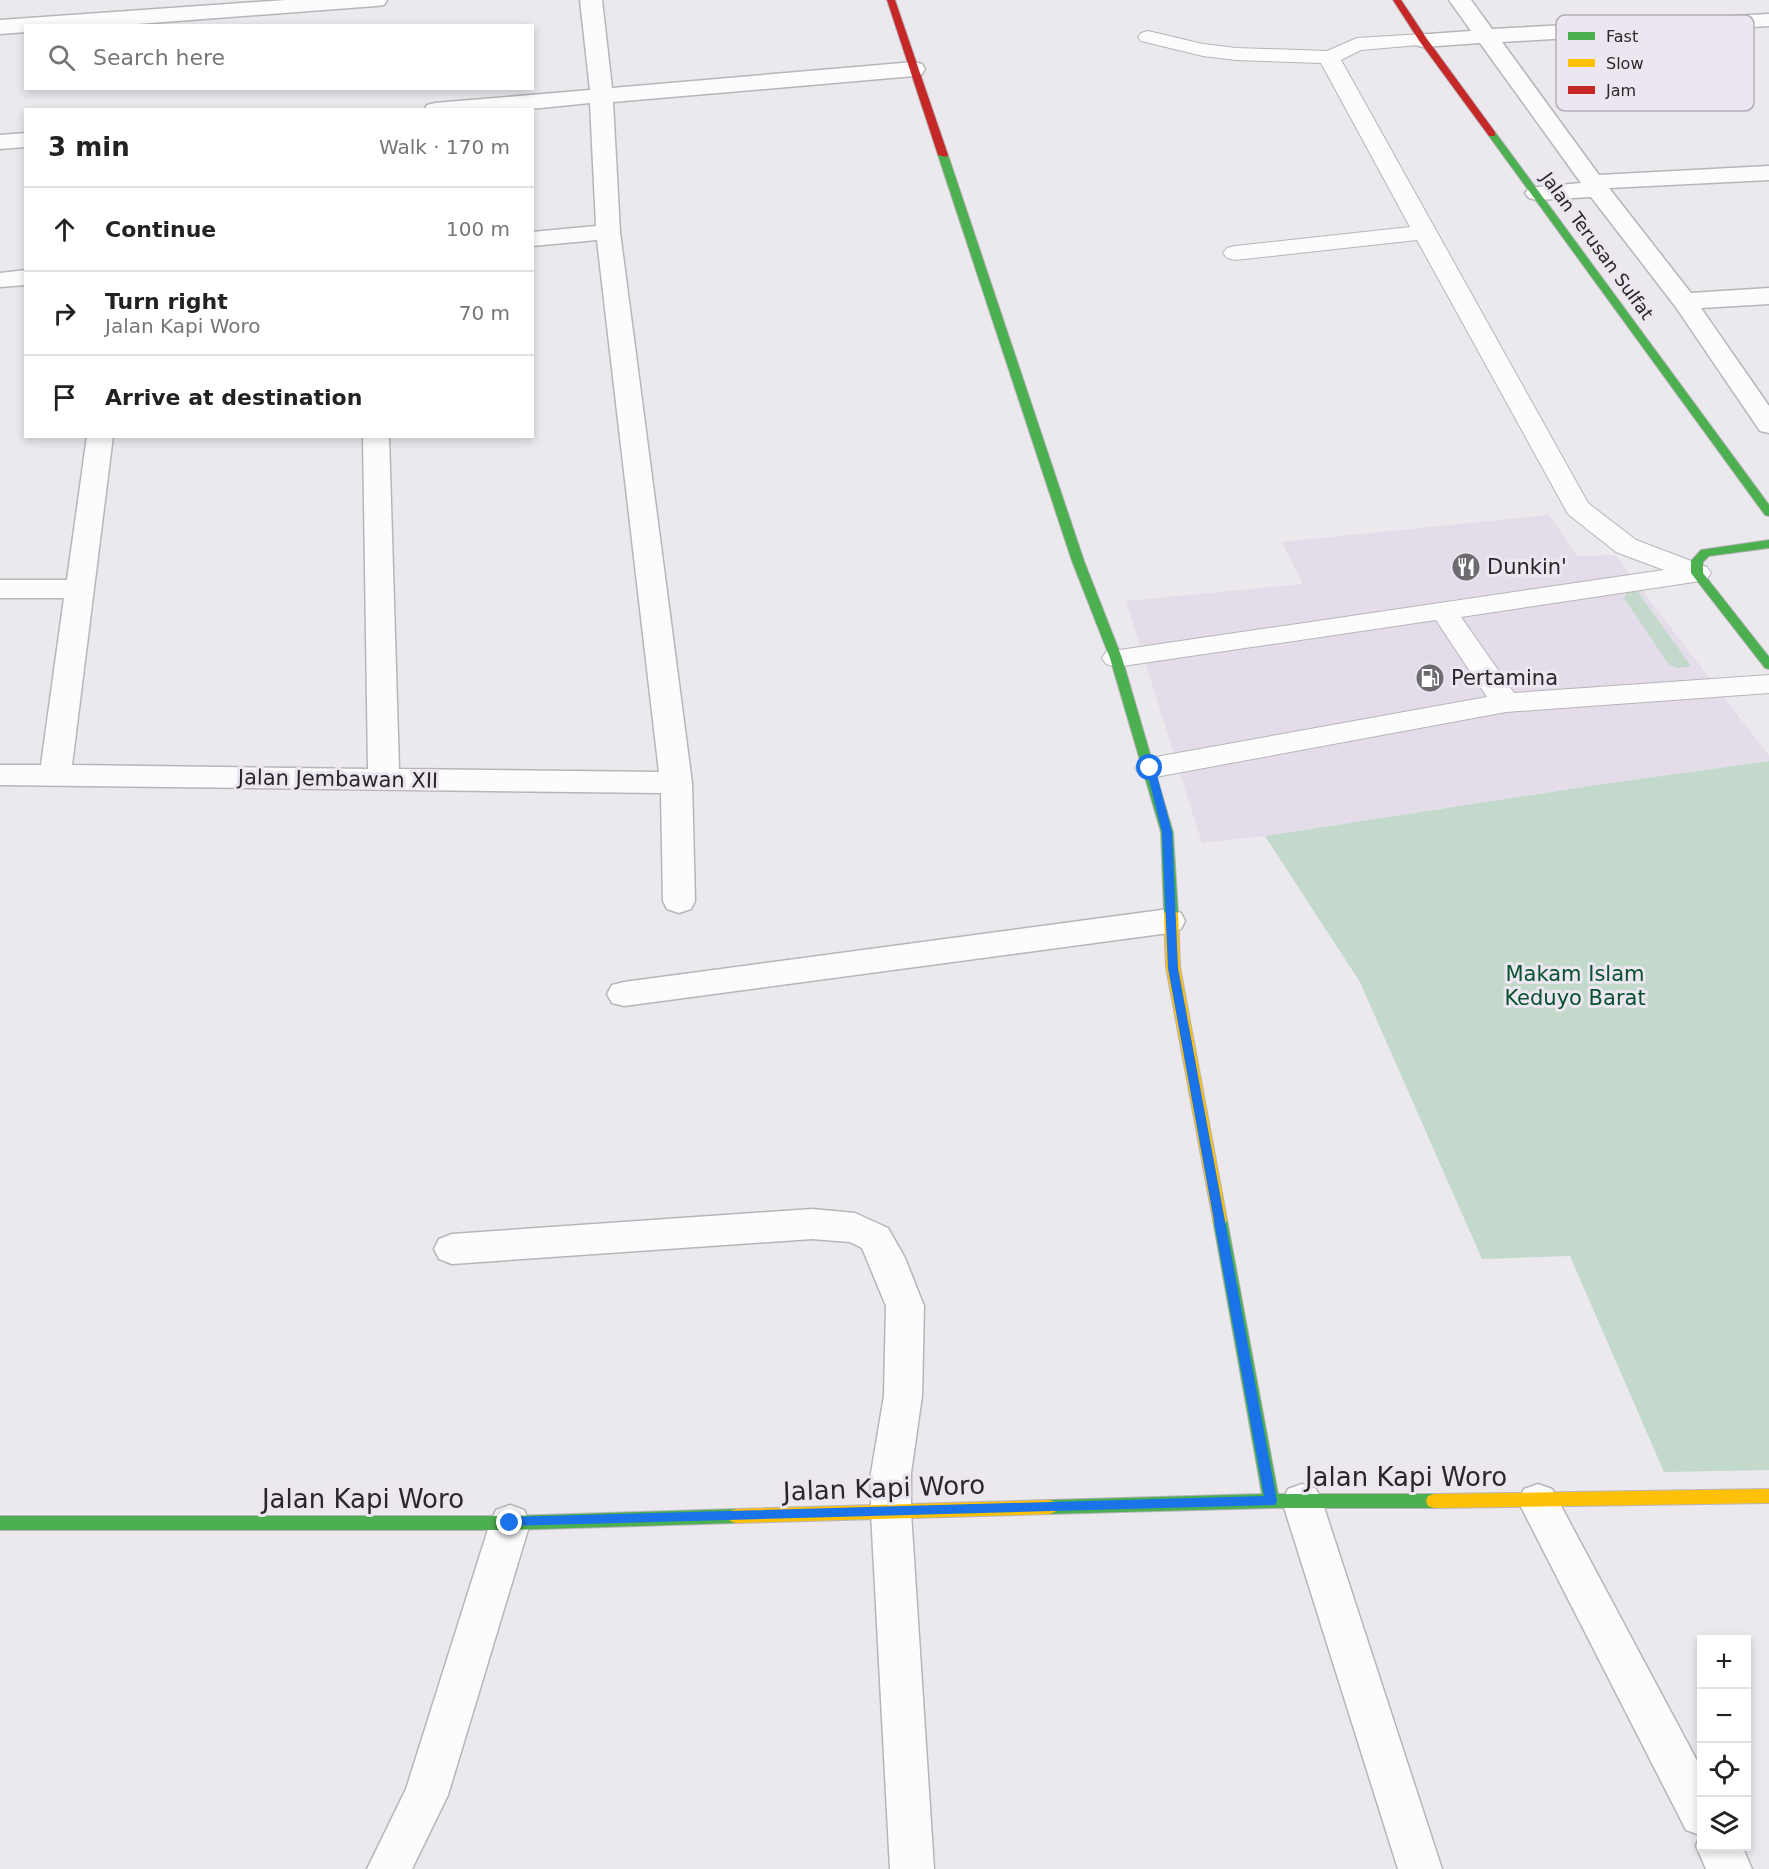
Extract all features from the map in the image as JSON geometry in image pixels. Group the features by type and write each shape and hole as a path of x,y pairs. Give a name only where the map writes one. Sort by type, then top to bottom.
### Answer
{"street":[{"path":"42,24 376,0"},
{"path":"591,0 600,72 608,232 676,783 679,902"},
{"path":"891,0 1078,561 1116,658 1150,768 1167,832 1169,921 1173,968 1286,1501 1420,1869"},
{"name":"Jalan Terusan Sulfat","path":"1397,0 1424,40 1764,500"},
{"path":"1460,0 1595,186 1684,301 1769,425"},
{"path":"1754,21 1769,20"},
{"path":"0,27 24,25"},
{"path":"1424,40 1556,33"},
{"path":"460,108 914,69"},
{"path":"0,142 24,140"},
{"path":"1537,193 1595,186 1769,173"},
{"path":"534,239 608,232"},
{"path":"0,280 24,277"},
{"path":"1684,301 1769,296"},
{"path":"55,775 100,438"},
{"path":"376,438 384,780"},
{"path":"1769,544 1705,553 1697,561 1697,573 1769,665"},
{"path":"0,589 81,589"},
{"name":"Jalan Jembawan XII","path":"0,776 676,783"},
{"path":"624,994 1169,921"},
{"path":"452,1249 812,1224 855,1228 875,1238 886,1257 905,1306 903,1396 891,1473 891,1512 912,1869"},
{"name":"Jalan Kapi Woro","path":"0,1523 510,1523 1286,1501 1538,1501 1769,1496"},
{"path":"1538,1501 1697,1807"},
{"path":"389,1869 426,1795 510,1523"},
{"path":"1721,1851 1730,1869"}],"lane":[{"path":"1148,37 1225,53 1330,57 1357,44 1424,40"},
{"path":"1330,57 1423,232 1578,508 1626,546 1697,573"},
{"path":"1235,253 1423,232"},
{"path":"1116,658 1697,573"},
{"path":"1443,609 1506,703"},
{"path":"1150,768 1506,703 1769,684"}],"shaded area":[{"name":"Pertamina","path":"1549,515 1577,556 1615,555 1769,756 1769,761 1265,836 1202,843 1126,601 1303,584 1282,542"}],"green space":[{"path":"1637,591 1691,666 1678,668 1669,665 1624,598 1627,593"},
{"name":"Makam Islam Keduyo Barat","path":"1769,761 1769,1470 1664,1472 1570,1256 1482,1259 1360,982 1265,836"}],"traffic: fast":[{"path":"1492,134 1769,513"},
{"path":"943,155 1078,561 1116,658 1167,832 1171,913"},
{"path":"1769,544 1705,553 1697,561 1697,573 1769,665"},
{"path":"1220,1220 1271,1501"},
{"path":"1049,1507 1271,1501 1434,1501"},
{"path":"0,1523 510,1523 736,1516"}],"traffic: slow":[{"path":"1171,913 1173,967 1220,1220"},
{"path":"1434,1501 1769,1496"},
{"path":"736,1516 1049,1507"}],"traffic: jam":[{"path":"891,0 943,155"},
{"path":"1397,0 1423,40 1492,134"}],"place":[{"name":"Dunkin'","path":"1466,567"},
{"name":"Pertamina","path":"1430,678"}],"route":[{"path":"510,1523 1271,1501 1173,968 1169,921 1167,832 1150,768"}]}
